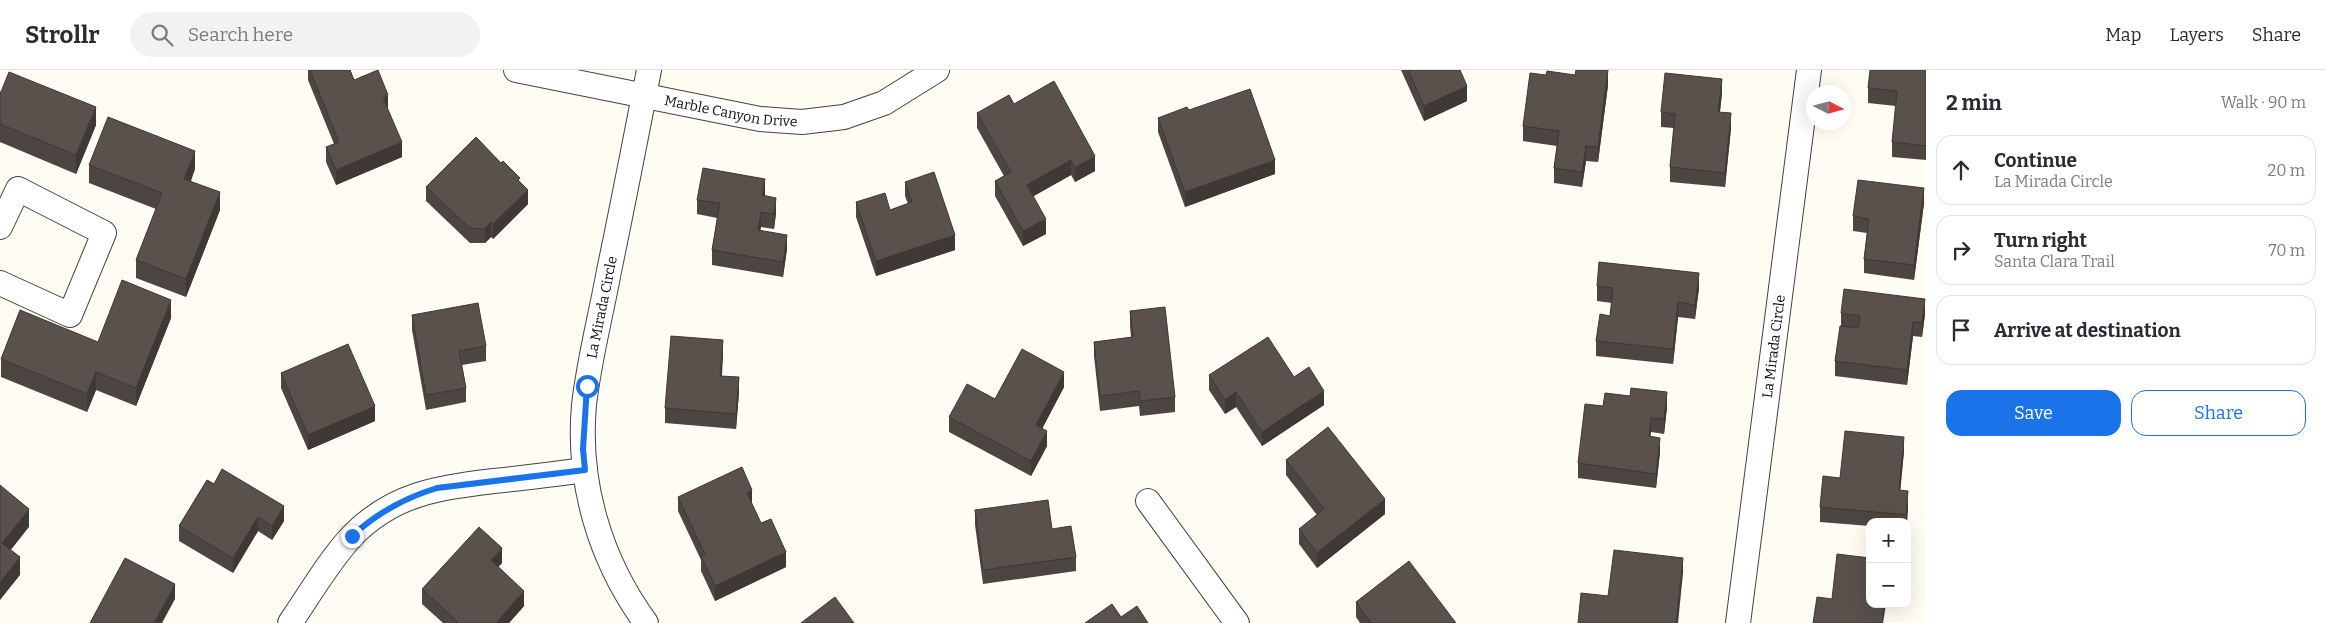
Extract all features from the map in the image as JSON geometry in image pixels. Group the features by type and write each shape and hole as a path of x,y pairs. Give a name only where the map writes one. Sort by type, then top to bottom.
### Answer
{"street":[{"name":"Marble Canyon Drive","path":"516,70 781,122 823,121 844,117 884,103 937,70"},
{"name":"La Mirada Circle","path":"646,623 621,585 604,547 591,507 583,449 587,386 649,70"},
{"name":"La Mirada Circle","path":"1738,623 1809,70"},
{"path":"0,226 18,189 104,233 70,315 0,283"},
{"path":"290,623 339,551 352,536 366,523 400,502 437,488 585,470"},
{"path":"1148,501 1237,623"}],"building":[{"path":"310,70 350,70 354,80 378,70 388,95 383,98 402,142 336,170 326,147 339,142"},
{"path":"1408,70 1460,70 1467,86 1424,106"},
{"path":"1576,70 1608,70 1598,147 1586,146 1582,172 1554,168 1559,131 1523,126 1530,73 1546,75 1547,71 1575,75"},
{"path":"1870,70 1926,70 1926,146 1892,142 1897,91 1868,88"},
{"path":"9,72 96,107 76,155 0,124 0,92"},
{"path":"1665,73 1722,79 1718,112 1731,113 1725,173 1670,167 1675,114 1661,112"},
{"path":"1054,81 1095,156 1075,168 1071,160 1027,185 1046,219 1023,231 995,181 1011,172 977,113 1009,95 1014,104"},
{"path":"1250,89 1275,160 1185,192 1158,118 1187,107 1189,110"},
{"path":"108,117 195,151 184,179 220,192 186,279 136,260 162,193 89,165"},
{"path":"476,137 501,163 503,161 520,178 518,180 528,190 493,224 491,222 485,229 470,228 426,187"},
{"path":"703,168 765,179 762,195 776,198 774,214 761,212 758,230 787,235 783,262 712,250 720,203 697,200"},
{"path":"934,172 955,235 876,261 856,202 885,193 890,210 912,202 905,182"},
{"path":"1858,180 1924,188 1914,265 1864,259 1869,219 1853,216"},
{"path":"1599,262 1699,273 1695,305 1678,302 1673,349 1596,341 1600,314 1610,316 1613,288 1597,286"},
{"path":"122,280 171,300 136,388 96,372 87,394 1,359 20,310 98,342"},
{"path":"1844,289 1925,299 1922,322 1913,322 1907,370 1835,361 1840,326 1858,328 1860,316 1841,313"},
{"path":"478,303 486,346 459,351 466,388 426,395 412,315"},
{"path":"1165,307 1175,397 1140,401 1139,391 1100,396 1094,342 1133,337 1130,311"},
{"path":"671,336 723,340 720,376 739,377 736,414 665,408"},
{"path":"1268,337 1294,377 1309,367 1324,391 1262,432 1236,392 1225,400 1209,375"},
{"path":"348,344 375,406 308,435 281,373"},
{"path":"1022,349 1064,372 1036,425 1047,431 1031,461 949,417 967,384 995,399"},
{"path":"1631,388 1667,392 1664,419 1651,418 1649,436 1660,438 1656,474 1578,463 1585,404 1603,406 1605,393 1630,396"},
{"path":"1328,427 1385,499 1317,553 1299,529 1324,509 1286,460"},
{"path":"1845,431 1904,437 1899,490 1908,491 1906,515 1820,507 1823,476 1840,478"},
{"path":"742,467 752,490 747,493 761,523 771,519 786,552 715,586 701,556 705,554 678,497"},
{"path":"222,469 284,506 272,526 258,517 233,558 179,526 207,480 214,484"},
{"path":"0,485 29,509 2,543 20,557 0,582"},
{"path":"1048,500 1052,529 1071,526 1076,557 983,570 975,510"},
{"path":"479,527 502,548 491,560 524,591 496,623 459,623 422,589"},
{"path":"1614,550 1683,558 1676,623 1578,623 1581,593 1608,596"},
{"path":"1837,554 1866,558 1866,608 1884,608 1882,623 1813,623 1817,597 1832,599"},
{"path":"125,558 175,584 154,623 90,623"},
{"path":"1409,561 1456,623 1371,623 1356,602"},
{"path":"835,597 854,623 801,623"},
{"path":"1112,604 1121,617 1137,606 1148,623 1085,623"}],"route":[{"path":"352,536 382,512 418,494 437,488 585,470 583,449 584,407 587,386"}]}
